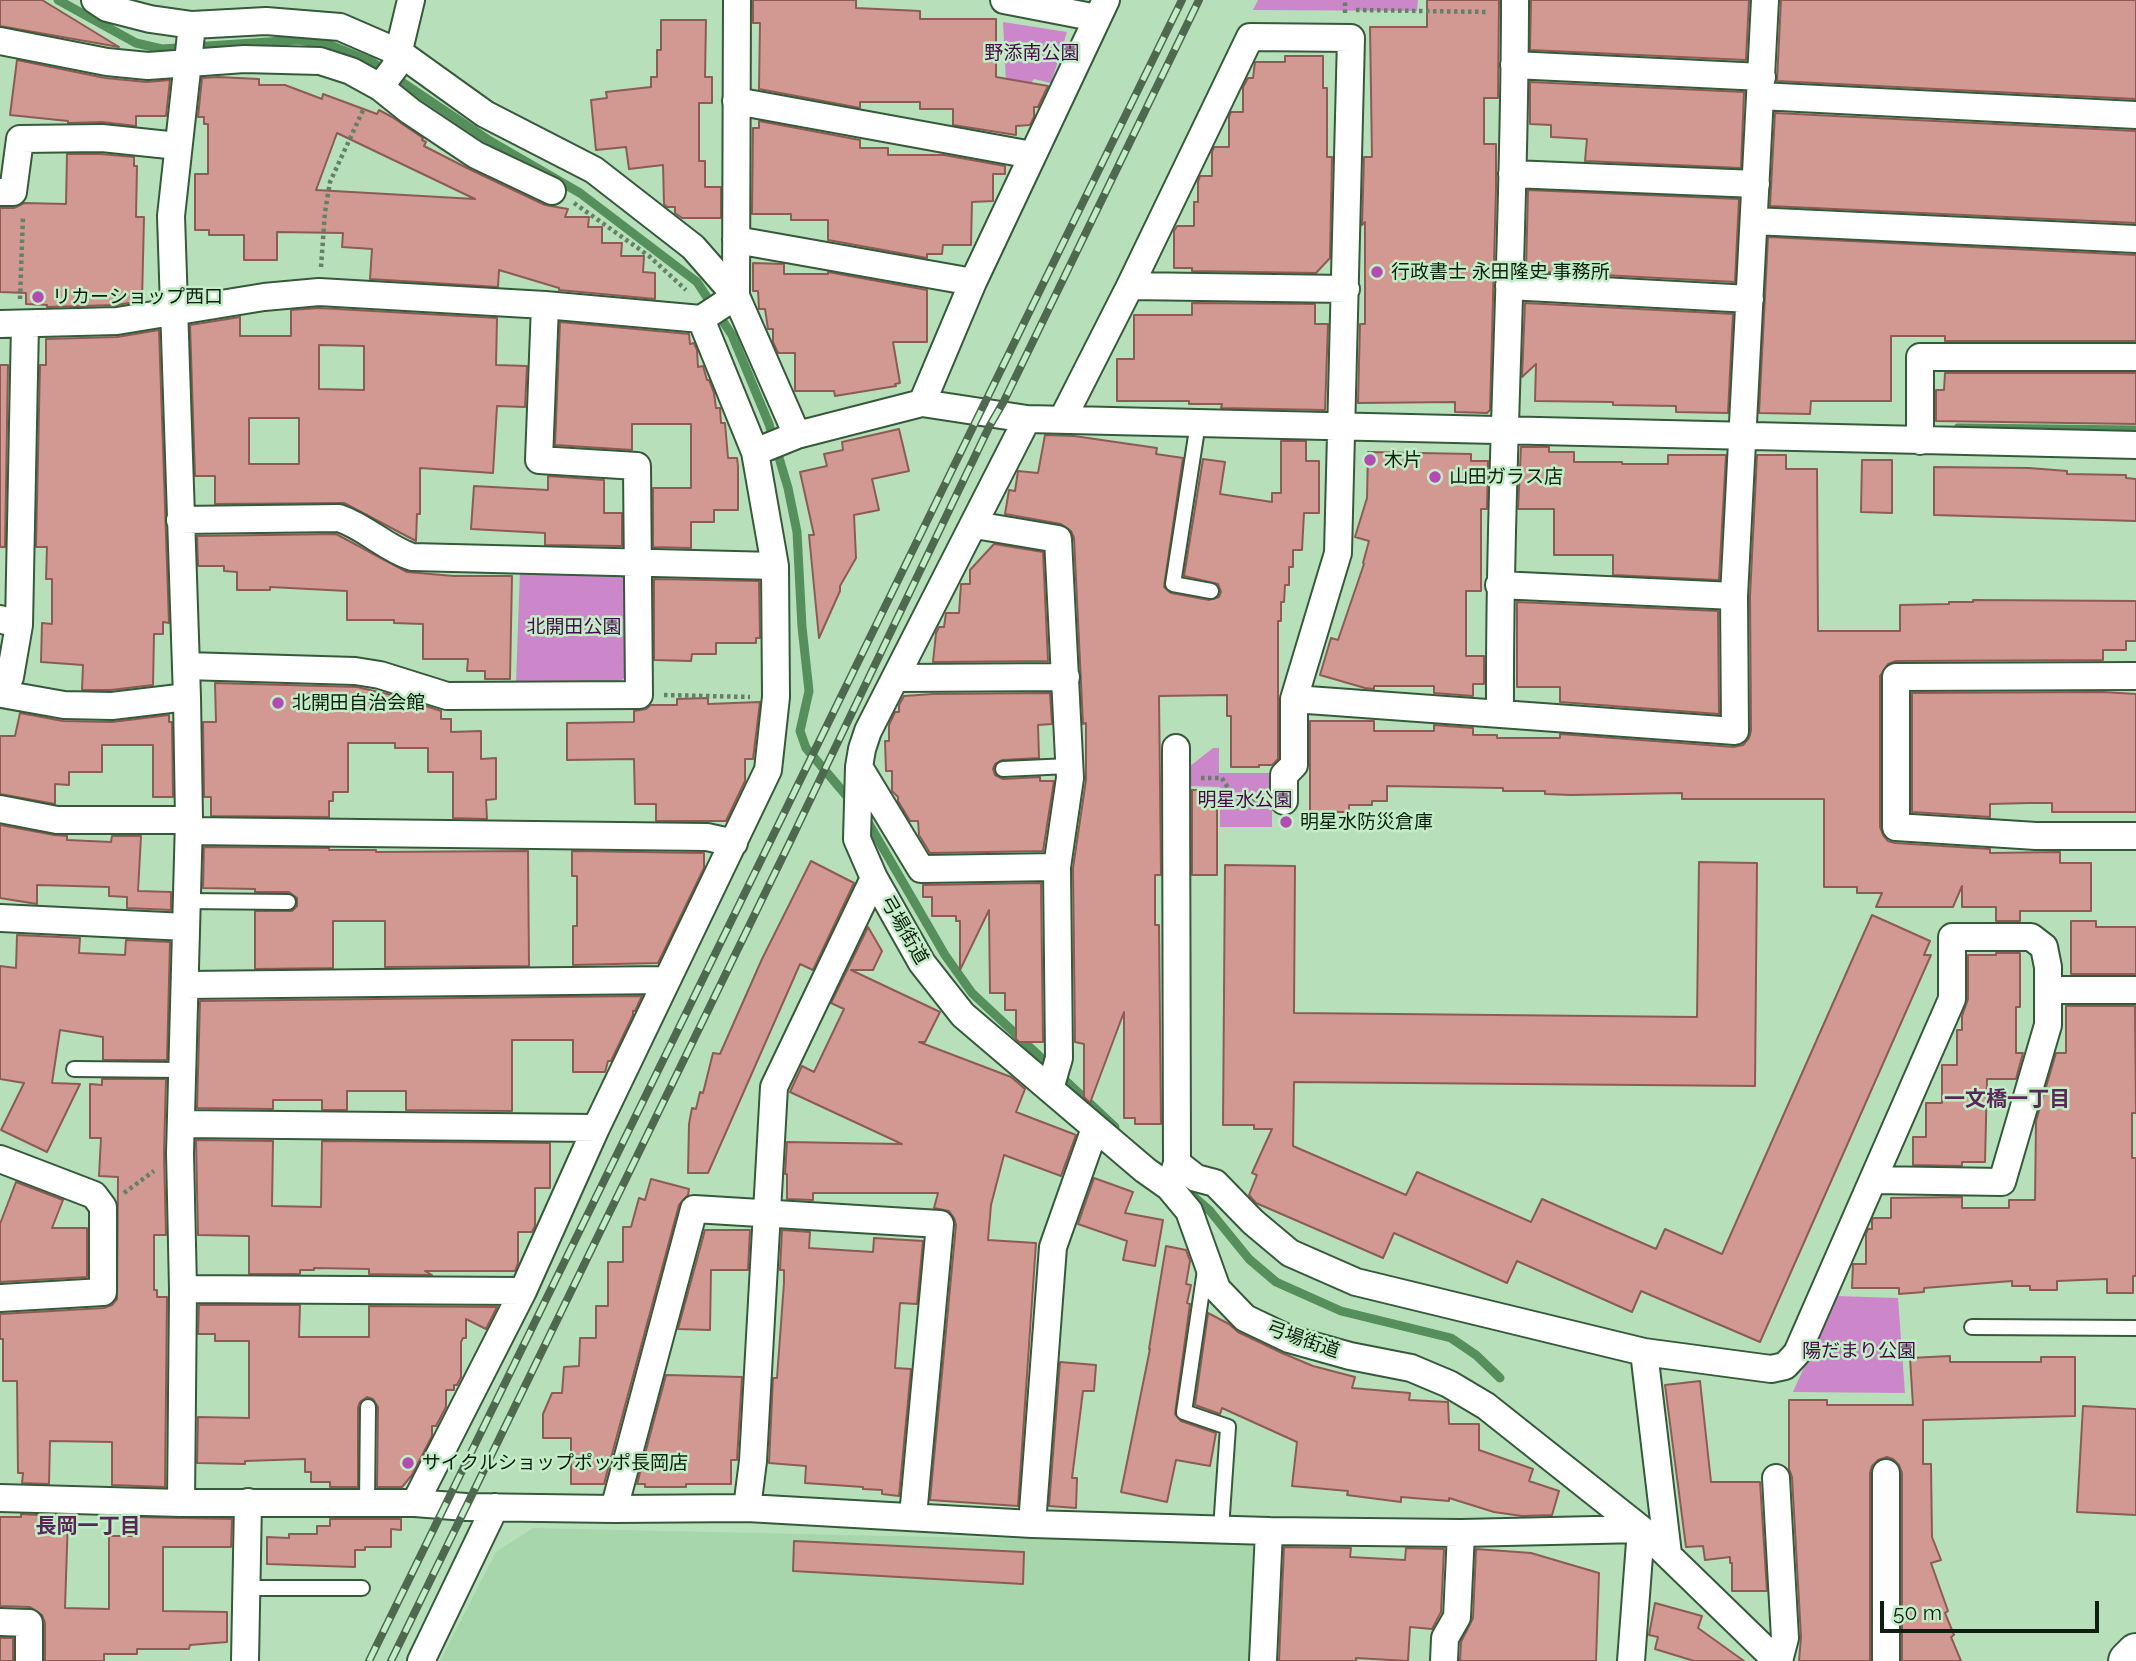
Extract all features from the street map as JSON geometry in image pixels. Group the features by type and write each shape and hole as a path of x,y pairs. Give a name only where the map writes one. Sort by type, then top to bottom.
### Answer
{"main road":[{"path":"2128,1661 2136,1653"}],"street":[{"path":"95,0 190,45 267,59 320,61 351,71 390,72 485,114 594,170 693,247 776,444 776,697 768,771 596,1128 523,1291 415,1503"},
{"path":"390,72 411,0"},
{"path":"737,0 736,240 718,308 776,444"},
{"path":"922,402 973,282 1102,9 1004,0"},
{"path":"1294,699 1735,731 1734,596 1765,0"},
{"path":"1500,714 1499,585 1515,6"},
{"path":"0,41 107,62 148,66 190,45 266,21 340,27 390,72 420,118 476,155 552,191"},
{"path":"1062,420 1250,37 1351,38 1338,553 1294,699 1294,765 1284,775 1284,802"},
{"path":"181,1503 183,1289 180,1153 189,826 176,310 171,216 190,45"},
{"path":"1514,65 1761,87 2136,115"},
{"path":"736,101 1032,155"},
{"path":"7,192 20,139 102,138 178,146"},
{"path":"1512,174 1756,184"},
{"path":"1754,221 2136,239"},
{"path":"736,240 973,282"},
{"path":"1130,286 1346,289"},
{"path":"1509,286 1750,299"},
{"path":"187,697 112,706 64,705 1,696 10,677 15,324 117,321 264,297 319,292 545,305 718,308"},
{"path":"186,666 355,671 380,675 447,696 639,695 637,466 539,460 545,305"},
{"path":"1920,441 1920,357 2136,357"},
{"path":"776,444 922,402 1027,419 2136,445"},
{"path":"1027,419 868,731 859,767 921,869 1057,867"},
{"path":"180,520 339,518 354,523 393,551 412,557 775,566"},
{"path":"975,525 1058,539 1070,778 1057,867 1059,1058 1049,1089"},
{"path":"1499,585 1734,596"},
{"path":"2136,676 1896,677 1896,827 2036,836 2136,836"},
{"path":"896,678 1066,677"},
{"path":"1176,748 1173,1175 1215,1183 1253,1222 1290,1253 1356,1282 1644,1352 1771,1368 1785,1366 1797,1353 1952,999 1952,937 2031,937 2044,947 2048,967 2048,1025 2002,1182 1874,1180"},
{"name":"弓場街道","path":"859,767 857,839 874,878 922,963 963,1015 1095,1128 1145,1170 1173,1175 1217,1289 1245,1318 1289,1339 1350,1356 1411,1368 1448,1384 1486,1406 1641,1529 1778,1661"},
{"path":"0,809 57,820 189,826 707,837 734,842"},
{"path":"747,1508 774,1087 874,878"},
{"path":"0,918 186,914"},
{"path":"185,985 667,980"},
{"path":"2048,990 2136,990"},
{"path":"181,1124 596,1128"},
{"path":"1032,1524 1053,1247 1095,1128"},
{"path":"0,1159 93,1195 103,1207 103,1292 0,1298"},
{"path":"614,1509 694,1209 940,1224 913,1516"},
{"path":"183,1289 523,1291"},
{"path":"1644,1352 1668,1554"},
{"path":"1886,1472 1886,1661"},
{"path":"1776,1478 1785,1638 1778,1661"},
{"path":"0,1498 181,1503 415,1503 614,1509 747,1508 1032,1524 1269,1531 1461,1534 1641,1529 1631,1661"},
{"path":"245,1661 248,1502"},
{"path":"421,1661 495,1507"},
{"path":"1263,1661 1269,1531"},
{"path":"1444,1661 1445,1638 1457,1617 1461,1534"},
{"path":"0,1622 29,1623 29,1661"}],"lane":[{"path":"1198,423 1173,584 1211,591"},
{"path":"1003,769 1069,766"},
{"path":"186,914 288,902"},
{"path":"74,1069 181,1070"},
{"path":"1206,1264 1184,1412 1228,1427 1221,1529"},
{"path":"1972,1327 2136,1328"},
{"path":"368,1407 368,1503"},
{"path":"246,1588 362,1588"}],"path":[{"path":"1345,9 1515,6"},
{"path":"319,292 330,182 366,104 390,72"},
{"path":"552,191 586,210 649,256 685,288 718,308"},
{"path":"7,192 23,200 15,324"},
{"path":"639,695 776,697"},
{"path":"1216,778 1222,778 1236,801"},
{"path":"103,1207 180,1153"}],"shaded area":[{"path":"533,1528 1253,1544 1249,1661 440,1661 496,1552"}],"green space":[{"path":"1258,0 1418,0 1417,11 1253,10"},
{"name":"野添南公園","path":"1003,22 1067,32 1051,83 1034,79 1031,83 1006,82"},
{"name":"北開田公園","path":"520,568 628,574 629,672 620,682 516,683"},
{"name":"明星水公園","path":"1213,748 1219,748 1219,773 1272,773 1272,827 1220,827 1220,787 1189,786 1189,767"},
{"name":"陽だまり公園","path":"1836,1296 1898,1298 1905,1393 1793,1392"}],"building":[{"path":"0,0 42,0 119,47 0,26"},
{"path":"753,0 856,0 856,8 920,11 920,19 996,19 996,77 1048,86 1038,107 1034,107 1034,117 1030,125 1016,126 1016,135 953,125 953,109 920,109 920,102 860,102 860,108 759,89 760,23 753,23"},
{"path":"1427,0 1499,0 1498,98 1484,98 1484,144 1496,144 1490,410 1487,413 1455,412 1455,402 1358,403 1360,324 1365,324 1365,222 1362,225 1364,157 1372,157 1370,27 1427,27"},
{"path":"1531,0 1749,0 1746,60 1530,50"},
{"path":"1781,0 2136,0 2136,99 1777,81"},
{"path":"661,20 706,20 705,77 712,77 712,103 699,103 699,161 705,161 705,187 721,187 721,218 682,218 675,213 675,207 667,207 664,204 663,165 629,169 626,147 596,150 591,100 607,98 606,92 651,87 651,77 657,77 657,50 661,50"},
{"path":"1285,56 1323,56 1323,88 1327,88 1327,157 1332,157 1330,258 1316,273 1192,271 1192,268 1174,268 1174,231 1177,226 1194,226 1194,202 1198,202 1200,176 1212,176 1214,147 1229,147 1229,117 1231,112 1243,112 1243,87 1248,78 1253,78 1255,62 1285,62"},
{"path":"17,60 105,78 147,82 170,80 166,116 136,116 136,126 102,122 68,123 10,115"},
{"path":"202,78 259,79 259,85 285,85 322,99 323,94 377,114 379,110 423,138 426,142 424,146 469,169 545,205 568,209 565,217 589,217 588,227 602,227 602,243 622,243 621,256 644,256 643,272 655,273 655,299 559,290 499,270 498,287 370,279 372,249 342,247 343,233 277,232 277,260 244,260 244,235 209,235 209,230 195,230 195,174 208,174 208,124 204,124 204,117 198,117","holes":["337,133 475,199 316,190"]},
{"path":"1530,82 1744,92 1741,168 1585,161 1587,139 1551,137 1551,125 1530,124"},
{"path":"1775,113 2136,131 2136,223 1770,206"},
{"path":"759,121 860,140 860,148 888,148 888,155 944,155 1005,166 1005,174 993,174 993,201 972,202 971,245 943,245 942,254 927,254 927,258 828,240 828,220 791,220 791,214 752,214 753,128 759,128"},
{"path":"67,154 134,157 134,166 137,166 136,217 144,217 142,301 116,305 47,307 26,304 26,293 0,292 0,208 14,208 24,203 66,204"},
{"path":"1528,190 1739,199 1735,282 1526,271"},
{"path":"1768,237 2136,255 2136,341 1945,341 1945,336 1891,336 1891,401 1811,401 1810,414 1759,413"},
{"path":"753,263 784,264 784,274 828,272 927,290 927,342 893,342 900,383 895,384 896,386 835,396 834,391 795,391 795,353 778,353 773,342 773,329 768,329 765,309 759,309 758,291 753,291"},
{"path":"1192,303 1315,304 1315,324 1328,324 1325,410 1221,408 1222,404 1189,404 1189,401 1117,401 1117,359 1134,359 1134,315 1192,315"},
{"path":"1525,303 1733,314 1728,413 1676,412 1676,406 1613,405 1613,402 1535,401 1536,364 1522,377"},
{"path":"319,308 497,318 496,365 527,366 525,407 497,406 493,473 420,468 420,514 417,514 416,541 344,503 215,504 215,476 195,476 190,325 240,317 240,336 291,336 291,310","holes":["319,345 364,346 364,390 319,389","249,418 299,418 299,464 249,464"]},
{"path":"560,322 689,334 690,344 694,343 697,350 698,367 703,366 714,393 716,408 720,408 721,423 725,423 728,458 737,458 738,466 738,510 714,510 714,522 691,522 691,548 653,547 653,488 691,488 691,424 632,424 632,450 555,445"},
{"path":"159,330 169,623 163,622 163,634 154,634 153,685 82,690 83,665 41,662 42,623 52,624 52,579 46,579 47,547 36,547 40,365 46,365 46,339 117,337"},
{"path":"0,365 8,365 5,547 0,547"},
{"path":"1945,373 2136,373 2136,424 1936,421 1936,390 1944,390"},
{"path":"899,429 909,471 872,479 879,510 854,515 856,558 840,586 819,638 809,535 814,535 800,472 827,466 824,454 843,450 842,442"},
{"path":"1045,435 1074,436 1157,448 1156,454 1183,458 1164,587 1171,593 1209,600 1219,597 1221,592 1218,584 1184,576 1203,459 1225,462 1220,494 1272,502 1272,493 1281,493 1281,441 1306,441 1306,461 1319,461 1319,513 1304,513 1302,550 1293,550 1293,567 1289,567 1289,585 1285,585 1281,621 1278,621 1278,759 1272,765 1231,767 1231,716 1227,716 1227,695 1159,696 1161,875 1155,875 1155,925 1159,925 1161,1124 1135,1124 1135,1118 1124,1118 1124,1012 1090,1103 1084,1097 1084,1044 1075,1042 1073,868 1086,780 1086,723 1083,724 1074,538 1071,531 1061,524 1005,514 1009,490 1015,491 1018,471 1038,473"},
{"path":"1521,447 1549,447 1549,452 1574,452 1574,462 1622,464 1668,464 1668,455 1726,455 1719,580 1613,575 1613,555 1554,555 1554,509 1518,509"},
{"path":"1368,452 1471,454 1471,461 1488,461 1487,509 1481,509 1481,591 1466,591 1466,656 1484,656 1484,684 1473,684 1473,696 1434,693 1434,686 1365,688 1320,675 1331,638 1338,640 1364,564 1369,541 1355,537 1367,498"},
{"path":"1757,455 1786,455 1786,469 1817,469 1818,631 1900,631 1900,605 1949,604 1973,600 2136,601 2136,641 2126,641 2126,650 2103,650 2103,660 1896,661 1888,664 1880,676 1880,827 1888,841 1990,849 1990,853 2060,852 2060,863 2091,863 2091,911 2020,911 2020,921 1996,921 1996,907 1962,907 1962,886 1953,907 1876,907 1882,893 1857,893 1857,887 1824,887 1824,799 1682,799 1682,793 1571,795 1545,794 1545,791 1503,791 1503,788 1387,786 1387,801 1372,801 1372,805 1349,805 1349,812 1310,812 1310,721 1374,721 1374,731 1434,731 1434,725 1473,728 1473,735 1497,735 1497,738 1560,738 1560,734 1734,747 1743,745 1751,731 1750,596"},
{"path":"1862,460 1892,460 1892,513 1861,512"},
{"path":"1934,467 2029,468 2067,471 2067,474 2126,475 2126,478 2136,479 2136,521 1934,515"},
{"path":"548,476 604,480 604,513 622,513 622,546 545,545 545,533 471,529 474,486 548,490"},
{"path":"336,534 407,572 454,576 512,576 510,679 485,679 485,671 467,671 468,659 423,659 423,624 394,623 394,620 347,620 347,591 270,587 270,590 237,590 237,572 224,571 224,566 198,566 197,536"},
{"path":"994,544 1043,552 1048,661 933,662 936,633 939,627 944,627 946,613 959,613 961,584 970,584 970,570"},
{"path":"654,579 759,581 760,638 756,638 756,643 716,643 716,654 692,654 691,661 654,660"},
{"path":"1517,602 1718,611 1719,714 1560,702 1560,687 1517,687"},
{"path":"215,683 357,687 396,696 399,706 426,706 441,711 441,719 451,719 451,732 481,731 481,759 496,758 496,799 486,800 487,819 453,818 453,772 428,772 428,748 395,748 395,743 348,743 348,792 333,792 333,801 329,801 329,817 211,816 211,797 204,797 203,722 216,722"},
{"path":"1050,693 1052,724 1038,725 1039,758 1002,760 995,764 993,769 995,775 1003,779 1040,777 1040,781 1054,781 1043,851 930,853 919,835 918,821 910,821 892,791 892,771 886,771 885,741 889,741 889,725 895,712 899,712 904,696"},
{"path":"1912,693 2136,694 2136,812 2052,812 2052,803 2029,803 1990,804 1990,817 1912,812"},
{"path":"708,698 708,704 760,702 753,759 745,759 745,781 726,821 656,821 656,804 635,804 634,759 567,760 567,723 634,722 634,711 646,709 651,705 677,705 677,699"},
{"path":"20,713 63,721 112,722 169,715 169,722 172,722 173,797 153,797 153,745 102,745 102,772 69,772 69,785 55,784 55,804 0,794 0,736 15,736"},
{"path":"1192,790 1217,790 1217,875 1192,875"},
{"path":"0,825 67,836 67,840 111,842 112,836 141,836 138,891 171,892 171,910 127,908 127,897 109,896 109,887 37,885 37,904 0,898"},
{"path":"204,847 329,848 376,852 528,851 529,966 385,967 385,921 333,921 333,968 255,969 255,911 292,911 297,906 297,898 289,892 203,888"},
{"path":"572,851 704,853 704,868 658,963 573,965 573,926 577,926 577,876 572,876"},
{"path":"811,861 854,883 813,970 800,964 708,1173 688,1173 692,1108 696,1109 700,1092 703,1093 713,1053 720,1054 762,959"},
{"path":"1699,862 1757,863 1755,1086 1294,1082 1293,1146 1406,1195 1417,1172 1531,1222 1542,1199 1656,1249 1665,1229 1722,1254 1872,915 1930,941 1924,955 1931,955 1760,1342 1641,1291 1632,1312 1517,1261 1507,1283 1394,1233 1383,1258 1256,1203 1249,1195 1257,1175 1252,1173 1272,1129 1254,1129 1254,1125 1223,1125 1225,865 1295,866 1294,1013 1697,1017"},
{"path":"1041,883 1043,1042 1019,1042 1016,1039 1016,1010 1005,1010 1005,993 990,993 989,910 960,970 960,921 956,921 956,916 932,916 932,897 923,897 923,885"},
{"path":"2071,921 2096,921 2096,927 2136,927 2136,974 2071,974"},
{"path":"868,927 882,951 873,970 851,970 940,1012 925,1042 919,1042 1011,1077 1025,1089 1016,1112 1076,1135 1061,1176 1004,1155 991,1205 988,1240 1036,1243 1018,1506 930,1500 956,1225 949,1211 934,1208 938,1193 813,1193 813,1200 787,1199 787,1142 902,1144 790,1092 802,1066 814,1072 844,1009 831,1003"},
{"path":"17,935 80,938 79,953 125,955 126,940 170,942 167,1060 103,1060 103,1037 60,1030 52,1083 80,1084 47,1152 1,1130 24,1083 0,1079 0,966 16,968"},
{"path":"2020,953 2020,1007 2016,1007 2016,1053 2023,1053 2016,1079 1987,1079 1985,1162 1962,1162 1962,1166 1913,1165 1913,1137 1926,1137 1926,1103 1942,1103 1942,1065 1957,1065 1957,1030 1962,1030 1962,1016 1968,999 1968,955"},
{"path":"642,996 611,1061 608,1061 605,1072 573,1072 573,1040 512,1040 512,1111 406,1110 406,1091 347,1091 347,1110 322,1110 322,1100 273,1100 273,1109 197,1108 200,1001"},
{"path":"2066,1006 2135,1006 2136,1113 2132,1113 2132,1158 2136,1158 2136,1276 2133,1276 2133,1293 2107,1293 2107,1279 2057,1281 2057,1290 2030,1290 2030,1286 2012,1286 2012,1281 1924,1288 1924,1292 1899,1294 1899,1288 1852,1288 1853,1264 1866,1264 1868,1229 1872,1229 1873,1218 1891,1218 1891,1198 1962,1197 1962,1208 2009,1208 2009,1200 2035,1200 2036,1121 2056,1053 2066,1053"},
{"path":"102,1079 166,1079 166,1235 154,1235 154,1290 157,1290 157,1297 167,1297 165,1487 112,1485 112,1442 50,1441 49,1484 22,1483 23,1473 18,1473 17,1381 3,1381 0,1314 104,1308 117,1299 118,1177 99,1176 101,1138 90,1138 90,1084 102,1085"},
{"path":"196,1140 273,1141 272,1206 321,1207 322,1141 550,1143 550,1188 535,1188 535,1226 532,1232 518,1232 518,1263 515,1271 425,1271 432,1275 369,1274 369,1269 314,1268 300,1270 300,1274 249,1274 249,1236 198,1235"},
{"path":"1094,1178 1133,1192 1125,1213 1163,1220 1155,1266 1123,1260 1127,1241 1078,1224"},
{"path":"651,1179 689,1189 688,1195 679,1205 604,1484 571,1484 571,1438 543,1438 543,1414 552,1393 562,1393 564,1367 579,1366 580,1338 596,1338 596,1306 608,1306 608,1262 623,1262 623,1227 631,1227 639,1198 645,1200"},
{"path":"16,1182 63,1200 52,1228 87,1228 87,1277 0,1282 0,1224"},
{"path":"705,1230 750,1230 748,1270 711,1270 710,1330 678,1329"},
{"path":"782,1230 810,1232 809,1248 873,1252 874,1238 923,1241 917,1304 900,1303 895,1368 911,1369 899,1496 882,1494 882,1490 863,1487 805,1483 806,1466 769,1463 773,1378 777,1378 784,1283 784,1270 780,1270"},
{"path":"1166,1246 1186,1250 1190,1261 1186,1284 1191,1285 1187,1303 1190,1304 1175,1414 1181,1421 1216,1433 1210,1466 1176,1460 1167,1502 1121,1492 1150,1349"},
{"path":"199,1305 300,1305 299,1337 369,1337 369,1306 497,1307 486,1329 466,1319 466,1338 461,1342 461,1377 457,1385 454,1385 454,1390 446,1390 446,1407 436,1426 432,1426 432,1436 412,1475 402,1487 377,1487 378,1407 373,1399 367,1397 358,1407 358,1487 330,1487 330,1482 311,1482 311,1472 305,1472 305,1459 245,1461 245,1464 197,1463 198,1417 249,1418 249,1341 215,1341 215,1334 198,1334"},
{"path":"1208,1313 1238,1332 1282,1353 1313,1366 1355,1377 1352,1388 1410,1393 1409,1400 1448,1402 1449,1424 1479,1424 1479,1450 1533,1469 1529,1481 1559,1491 1552,1515 1522,1516 1494,1512 1449,1498 1449,1501 1401,1497 1401,1502 1347,1495 1348,1491 1292,1486 1297,1442 1222,1408 1220,1414 1195,1405"},
{"path":"1950,1356 1950,1362 2041,1362 2041,1357 2075,1357 2075,1416 1923,1420 1923,1464 1931,1464 1932,1537 1941,1560 1931,1563 1948,1611 1945,1613 1954,1635 1951,1637 1961,1661 1902,1661 1902,1473 1899,1465 1887,1457 1878,1460 1870,1473 1870,1661 1799,1661 1801,1637 1792,1477 1789,1469 1789,1400 1827,1400 1827,1405 1913,1405 1910,1358"},
{"path":"1060,1362 1096,1365 1094,1391 1083,1391 1072,1478 1077,1478 1076,1508 1049,1506"},
{"path":"666,1375 742,1377 737,1460 731,1460 731,1484 645,1487 645,1484 637,1484"},
{"path":"1700,1381 1711,1482 1760,1482 1767,1591 1732,1591 1730,1557 1705,1560 1703,1546 1686,1547 1665,1385"},
{"path":"2083,1406 2136,1409 2136,1515 2077,1512"},
{"path":"21,1514 68,1517 65,1608 109,1609 109,1536 134,1536 134,1517 232,1519 231,1547 163,1547 163,1611 227,1612 227,1642 190,1645 189,1649 137,1649 137,1654 104,1654 104,1661 45,1661 45,1623 42,1615 30,1607 0,1606 0,1517 21,1517"},
{"path":"330,1519 401,1519 401,1530 391,1529 391,1547 365,1547 365,1550 355,1550 355,1567 267,1564 267,1537 289,1538 289,1534 317,1534 317,1526 330,1526"},
{"path":"794,1541 1024,1552 1023,1584 793,1571"},
{"path":"1284,1547 1351,1548 1350,1557 1405,1560 1406,1548 1444,1549 1441,1612 1432,1629 1410,1627 1408,1661 1356,1658 1356,1661 1279,1661"},
{"path":"1476,1549 1531,1553 1599,1573 1596,1661 1460,1661 1461,1642 1473,1618"},
{"path":"1655,1603 1702,1616 1698,1628 1744,1661 1694,1661 1655,1649 1658,1637 1649,1635"},
{"path":"0,1638 13,1638 13,1661 0,1661"}],"waterway":[{"path":"58,0 136,43 162,49 298,40 330,45 372,62 490,141 580,193 697,282 732,335 769,424 788,488 797,532 802,627 809,691 800,731 806,748 851,801"},
{"path":"1958,428 2136,430"},
{"path":"865,817 945,955 972,993 1115,1127"},
{"path":"1186,1190 1210,1211 1249,1259 1276,1282 1341,1311 1451,1338 1476,1355 1500,1378"}],"railway":[{"path":"369,1661 1182,0"},
{"path":"391,1661 1199,0"}],"place":[{"name":"行政書士 永田隆史 事務所","path":"1377,272"},
{"name":"リカーショップ西口","path":"38,297"},
{"name":"木片","path":"1370,460"},
{"name":"山田ガラス店","path":"1435,477"},
{"name":"北開田自治会館","path":"278,703"},
{"name":"明星水防災倉庫","path":"1286,822"},
{"name":"サイクルショップポッポ長岡店","path":"408,1463"}],"district":[{"name":"一文橋一丁目","path":"2007,1100"},
{"name":"長岡一丁目","path":"88,1527"}]}
